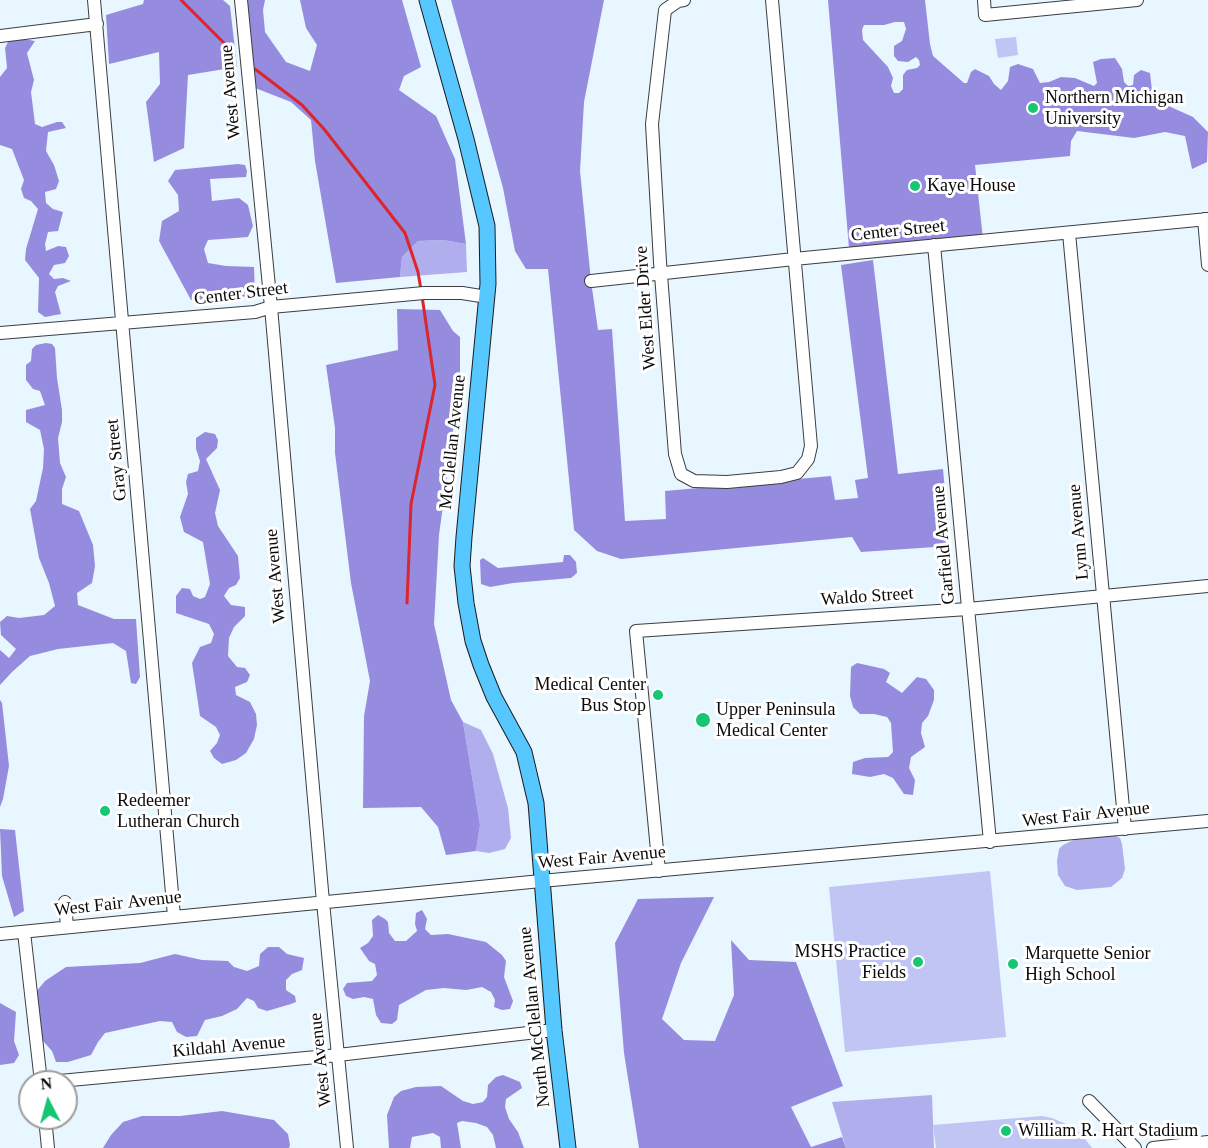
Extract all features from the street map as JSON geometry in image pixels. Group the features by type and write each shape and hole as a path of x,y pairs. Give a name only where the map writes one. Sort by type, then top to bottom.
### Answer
{"main road":[{"name":"McClellan Avenue","path":"427,0 466,139 487,226 487,297 462,566 466,603 476,649 494,697 524,752 531,776 536,804 541,882"},
{"name":"North McClellan Avenue","path":"541,882 554,1030 568,1148"}],"street":[{"name":"Gray Street","path":"94,0 174,916"},
{"name":"West Avenue","path":"241,0 347,1148"},
{"name":"West Elder Drive","path":"684,0 678,1 665,10 653,113 661,273 675,454 681,474 694,481 727,482 781,477 797,473 808,459 811,446 794,259"},
{"path":"772,0 794,259"},
{"path":"984,0 985,15 1137,0"},
{"path":"0,36 96,24"},
{"path":"1206,219 1208,265"},
{"name":"Center Street","path":"591,281 1206,219"},
{"name":"Lynn Avenue","path":"1069,232 1125,829"},
{"name":"Garfield Avenue","path":"934,245 990,842"},
{"name":"Center Street","path":"0,333 255,312 271,307 424,293 462,293 487,297"},
{"name":"Waldo Street","path":"659,871 636,631 968,609 1208,586"},
{"name":"West Fair Avenue","path":"0,934 1208,821"},
{"path":"65,902 67,927"},
{"path":"24,932 40,1070"},
{"name":"Kildahl Avenue","path":"78,1079 338,1055 554,1030"},
{"path":"1089,1101 1135,1148"},
{"path":"46,1130 48,1148"},
{"path":"1153,1148 1208,1142"}],"shaded area":[{"path":"144,0 223,0 230,6 237,67 188,75 184,148 154,162 146,102 160,84 159,52 109,64 106,15 143,4"},
{"path":"245,0 265,0 263,10 265,32 286,62 310,71 317,45 306,28 300,0 402,0 421,67 404,76 399,90 436,116 455,159 466,244 443,240 418,241 402,257 400,277 336,283 315,161 311,120 291,102 250,86"},
{"path":"451,0 604,0 584,102 580,171 598,330 612,329 625,521 666,519 665,491 831,476 835,500 858,498 855,480 868,478 841,265 873,260 898,474 943,469 950,546 861,552 852,537 621,559 597,551 574,530 548,269 526,269 515,251 503,188"},
{"path":"828,0 925,0 933,56 964,83 967,83 971,72 975,69 989,76 1001,90 1008,81 1010,67 1018,64 1033,69 1040,83 1061,77 1075,78 1094,86 1097,83 1093,62 1115,58 1122,69 1124,82 1128,86 1133,85 1134,75 1141,70 1150,73 1153,99 1193,117 1208,132 1207,162 1192,169 1185,136 1165,132 1134,138 1077,131 1071,141 1070,156 975,165 983,239 849,248","holes":["904,22 906,29 902,41 894,46 894,56 898,61 908,62 916,57 920,65 907,70 903,75 903,89 899,93 894,93 891,86 893,78 888,67 863,40 862,30 864,25"]},
{"path":"1016,37 1018,55 998,58 995,39"},
{"path":"9,40 35,41 27,53 34,80 31,92 35,124 42,127 62,122 66,128 48,132 46,151 59,181 56,189 45,192 46,203 53,209 63,212 58,231 48,232 45,244 46,251 58,246 66,247 69,256 65,263 54,265 49,274 54,279 63,278 71,281 58,286 55,292 61,314 45,317 38,312 39,278 25,260 38,209 31,201 24,198 21,189 24,180 12,149 0,145 0,77 7,68 5,48"},
{"path":"245,165 246,177 210,179 212,201 239,198 248,205 253,226 248,237 208,240 204,249 208,263 254,267 255,296 191,300 159,241 162,221 179,211 178,195 168,181 175,170"},
{"path":"443,240 466,244 467,272 400,277 402,257 418,241"},
{"path":"397,309 440,310 453,331 460,337 460,380 439,535 434,624 451,700 463,722 480,825 476,851 446,855 438,827 421,807 363,808 364,716 370,681 351,583 326,365 398,350"},
{"path":"52,344 55,348 62,410 58,438 60,463 66,477 62,489 62,504 79,511 93,545 95,566 92,583 77,593 78,605 114,619 136,619 140,677 136,684 131,683 126,651 113,643 58,649 30,656 0,685 0,650 9,658 16,649 1,635 0,622 7,616 19,618 44,615 55,606 39,558 30,509 36,501 43,468 44,449 40,430 26,422 26,410 45,405 40,391 33,389 26,380 26,365 31,361 32,349 36,345"},
{"path":"205,432 215,434 218,440 217,448 206,459 220,490 215,513 218,526 238,556 240,578 224,596 231,605 245,607 245,616 234,627 229,638 228,656 237,667 245,668 250,675 247,682 235,687 236,695 250,702 256,714 257,725 254,739 246,753 236,760 222,764 214,758 210,751 220,735 216,727 200,716 192,663 200,647 211,643 214,634 209,624 176,613 176,596 182,588 190,589 193,596 200,599 205,597 210,584 203,542 184,532 180,517 188,494 186,482 188,474 198,471 200,461 196,449 196,438"},
{"path":"564,555 570,555 576,562 577,573 571,578 490,587 481,584 480,560 483,558 498,568 563,562"},
{"path":"857,663 884,669 890,673 886,682 902,693 917,677 926,679 934,690 934,700 928,716 922,723 921,733 925,747 911,757 909,768 915,780 913,795 904,794 893,778 884,774 870,777 852,774 853,762 865,758 888,757 893,752 891,723 887,717 860,714 853,707 850,696 851,667"},
{"path":"0,700 9,766 0,807"},
{"path":"463,722 481,730 493,754 508,808 511,838 505,849 489,853 476,851 480,825"},
{"path":"0,829 15,830 24,911 14,917 2,876"},
{"path":"1114,835 1120,838 1122,844 1125,869 1122,878 1111,887 1077,890 1065,886 1058,875 1059,849 1076,839"},
{"name":"MSHS Practice Fields","path":"990,871 1006,1037 845,1052 829,887"},
{"path":"714,897 681,963 662,1019 684,1040 715,1041 734,995 731,940 749,960 796,962 843,1086 791,1107 811,1147 842,1137 846,1148 639,1148 624,1053 615,943 638,899"},
{"path":"422,910 427,919 425,929 431,935 448,934 486,942 502,955 506,961 504,977 513,1001 510,1009 502,1010 494,1007 495,1000 491,992 482,987 466,990 444,988 426,990 399,1005 397,1020 392,1024 381,1023 376,1015 373,999 364,997 353,999 346,996 343,989 347,983 372,981 377,975 375,964 369,961 360,948 373,936 372,920 378,915 385,919 388,922 389,933 395,941 406,941 417,931 416,913"},
{"path":"268,947 279,947 287,954 304,958 302,970 292,974 286,980 286,990 295,996 296,1002 267,1011 258,1008 254,1001 247,998 237,1009 205,1020 197,1036 186,1037 177,1032 172,1022 160,1021 105,1033 91,1055 68,1062 56,1062 52,1051 43,1041 37,1013 36,992 45,981 66,967 140,963 175,954 202,960 228,961 234,967 247,971 259,966 260,954"},
{"path":"0,1003 16,1012 14,1041 19,1055 14,1063 0,1065"},
{"path":"503,1075 520,1082 522,1088 506,1099 505,1107 524,1148 496,1148 493,1135 487,1127 462,1121 457,1123 461,1148 441,1148 440,1137 433,1133 412,1137 410,1148 389,1148 387,1115 394,1097 401,1091 416,1087 441,1086 463,1101 473,1104 483,1102 487,1097 488,1085 496,1077"},
{"path":"932,1095 934,1148 846,1148 832,1102"},
{"path":"222,1111 274,1120 288,1134 289,1148 103,1148 123,1122 142,1116 180,1116"},
{"name":"William R. Hart Stadium","path":"1042,1116 1073,1127 1092,1148 936,1148 933,1125"}],"waterway":[{"path":"181,0 231,50"},
{"path":"255,69 302,105 324,129 405,233 418,272 421,290"},
{"path":"407,603 411,504 435,385 422,296"}],"place":[{"name":"Northern Michigan University","path":"1033,108"},
{"name":"Kaye House","path":"915,186"},
{"name":"Medical Center Bus Stop","path":"658,695"},
{"name":"Upper Peninsula Medical Center","path":"703,720"},
{"name":"Redeemer Lutheran Church","path":"105,811"},
{"name":"MSHS Practice Fields","path":"918,962"},
{"name":"Marquette Senior High School","path":"1013,964"},
{"name":"William R. Hart Stadium","path":"1006,1131"}]}
